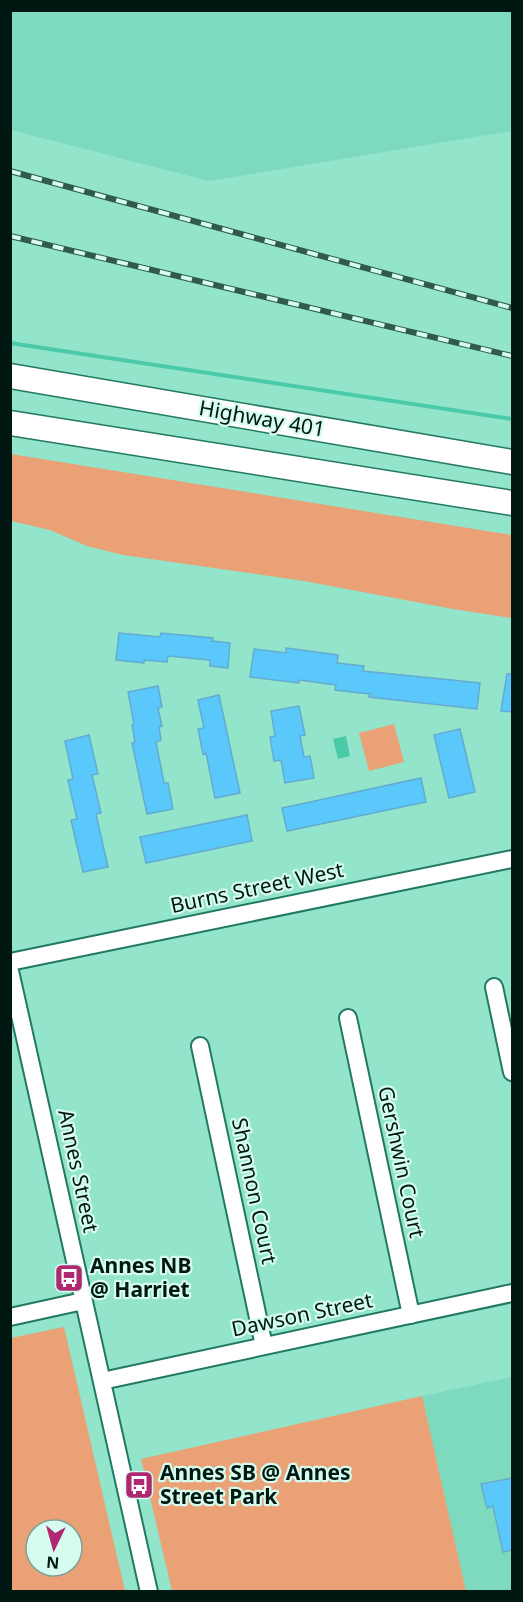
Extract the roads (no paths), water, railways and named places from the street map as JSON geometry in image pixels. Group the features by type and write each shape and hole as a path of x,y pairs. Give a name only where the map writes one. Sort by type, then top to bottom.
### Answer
{"highway":[{"name":"Highway 401","path":"10,376 513,462"},
{"name":"Highway 401","path":"10,423 513,504"}],"street":[{"name":"Burns Street West","path":"10,962 513,859"},
{"name":"Annes Street","path":"10,971 149,1592"},
{"path":"494,987 513,1072"},
{"name":"Gershwin Court","path":"348,1018 411,1315"},
{"name":"Shannon Court","path":"200,1046 264,1346"},
{"name":"Dawson Street","path":"102,1381 513,1293"},
{"path":"10,1317 83,1301"}],"waterway":[{"path":"10,343 512,419"}],"railway":[{"path":"10,171 512,308"},
{"path":"10,236 512,356"}],"place":[{"name":"Annes NB @ Harriet","path":"69,1278"},
{"name":"Annes SB @ Annes Street Park","path":"139,1485"}]}
